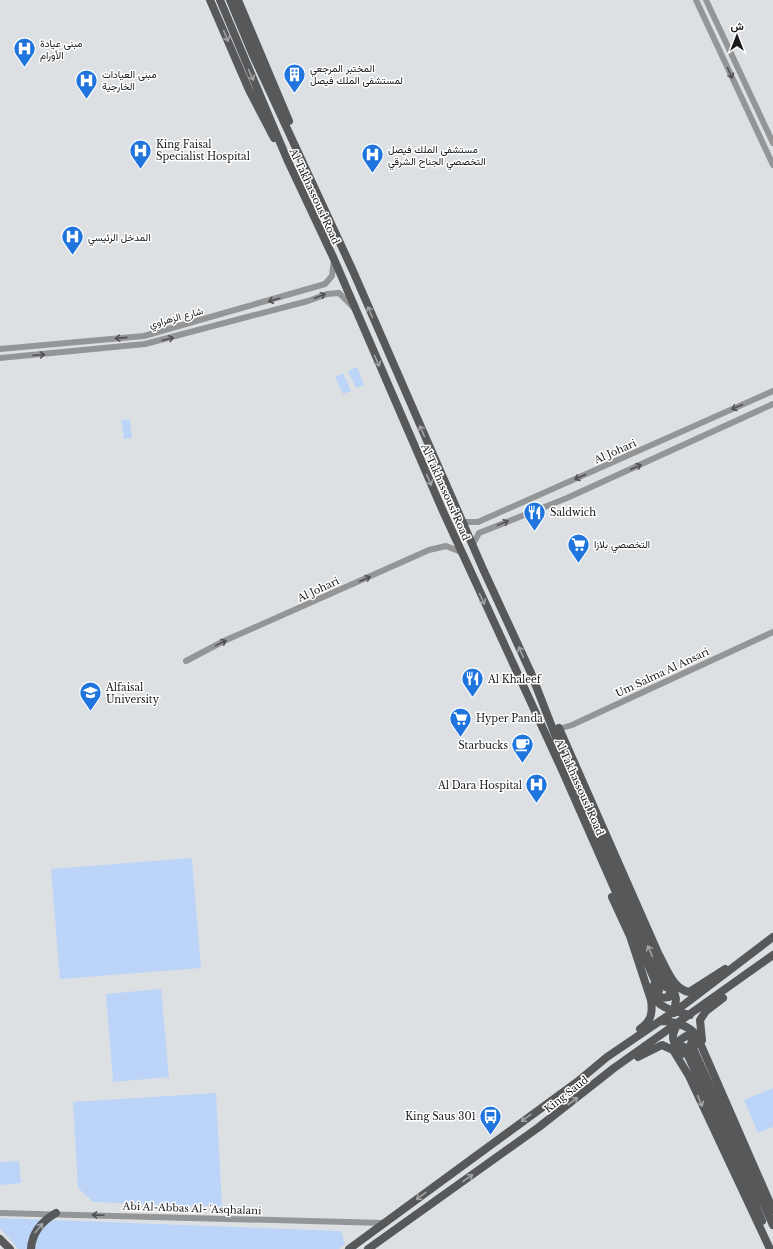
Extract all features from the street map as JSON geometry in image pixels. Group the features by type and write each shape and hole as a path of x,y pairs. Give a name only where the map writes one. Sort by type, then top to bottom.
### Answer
{"main road":[{"path":"210,0 265,123 287,159"},
{"name":"Al Takhassousi Road","path":"220,0 287,159 334,259 461,552 662,988 559,745 531,673 314,187 252,53 230,0"},
{"path":"238,0 303,154 314,187"},
{"path":"531,673 559,729 660,955 682,1013"},
{"path":"563,772 566,790 630,936 655,992 664,999 669,997 671,987 660,955"},
{"path":"630,936 654,1000 663,1007 682,1013"},
{"path":"607,1058 651,1018 651,1000 630,936"},
{"name":"King Saud","path":"369,1248 539,1127 614,1068 663,1035 682,1013 685,1004 773,937"},
{"path":"660,955 676,986 682,990 690,992 717,973 745,959"},
{"name":"King Saud","path":"347,1249 607,1058 659,1022 682,1013 754,970 773,955"},
{"path":"710,1066 700,1031 700,1020 706,1011 746,980 754,970"},
{"path":"682,1013 674,1022 672,1040 770,1249"},
{"path":"659,1022 674,1022 693,1031 710,1066 773,1210"},
{"path":"689,1076 679,1046 680,1040 686,1036 694,1039 710,1066"},
{"path":"614,1068 662,1045 673,1050 689,1076"},
{"path":"773,1225 756,1185 688,1045 773,1248"},
{"path":"31,1249 34,1234 40,1225 56,1213"},
{"path":"0,1239 10,1249"}],"street":[{"path":"696,0 773,165"},
{"path":"706,0 773,143"},
{"name":"شارع الزهراوي","path":"0,349 144,336 325,284 332,276 334,259"},
{"path":"300,292 302,301"},
{"path":"0,358 145,344 302,301 308,301 326,294 339,293 354,308"},
{"name":"Al Johari","path":"463,522 478,522 773,391"},
{"path":"473,544 479,533 567,498 773,404"},
{"name":"Al Johari","path":"186,661 228,639 429,550 446,546 461,552"},
{"name":"Um Salma Al Ansari","path":"559,729 572,725 773,632"},
{"name":"Abi Al-Abbas Al- 'Asqhalani","path":"0,1213 56,1213 235,1220 384,1223"}],"shaded area":[{"path":"357,367 364,385 356,388 348,371"},
{"path":"343,373 351,391 343,394 335,377"},
{"path":"130,419 132,438 124,439 121,420"},
{"path":"192,858 201,968 60,979 51,869"},
{"path":"161,989 169,1077 113,1082 106,994"},
{"path":"773,1088 773,1127 758,1133 744,1100"},
{"path":"216,1093 222,1207 93,1202 78,1188 73,1102"},
{"path":"19,1161 21,1183 0,1185 0,1162"},
{"path":"0,1218 341,1231 345,1244 339,1249 18,1249 0,1228"}],"place":[{"name":"مبنى عيادة الأورام","path":"24,68"},
{"name":"المختبر المرجعي لمستشفى الملك فيصل","path":"295,94"},
{"name":"مبنى العيادات الخارجية","path":"87,100"},
{"name":"King Faisal Specialist Hospital","path":"141,170"},
{"name":"مستشفى الملك فيصل التخصصي الجناح الشرقي","path":"373,174"},
{"name":"المدخل الرئيسي","path":"73,256"},
{"name":"Saldwich","path":"535,532"},
{"name":"التخصصي بلازا","path":"579,564"},
{"name":"Al Khaleef","path":"473,698"},
{"name":"Alfaisal University","path":"91,712"},
{"name":"Hyper Panda","path":"460,738"},
{"name":"Starbucks","path":"523,764"},
{"name":"Al Dara Hospital","path":"537,804"},
{"name":"King Saus 301","path":"491,1136"}]}
